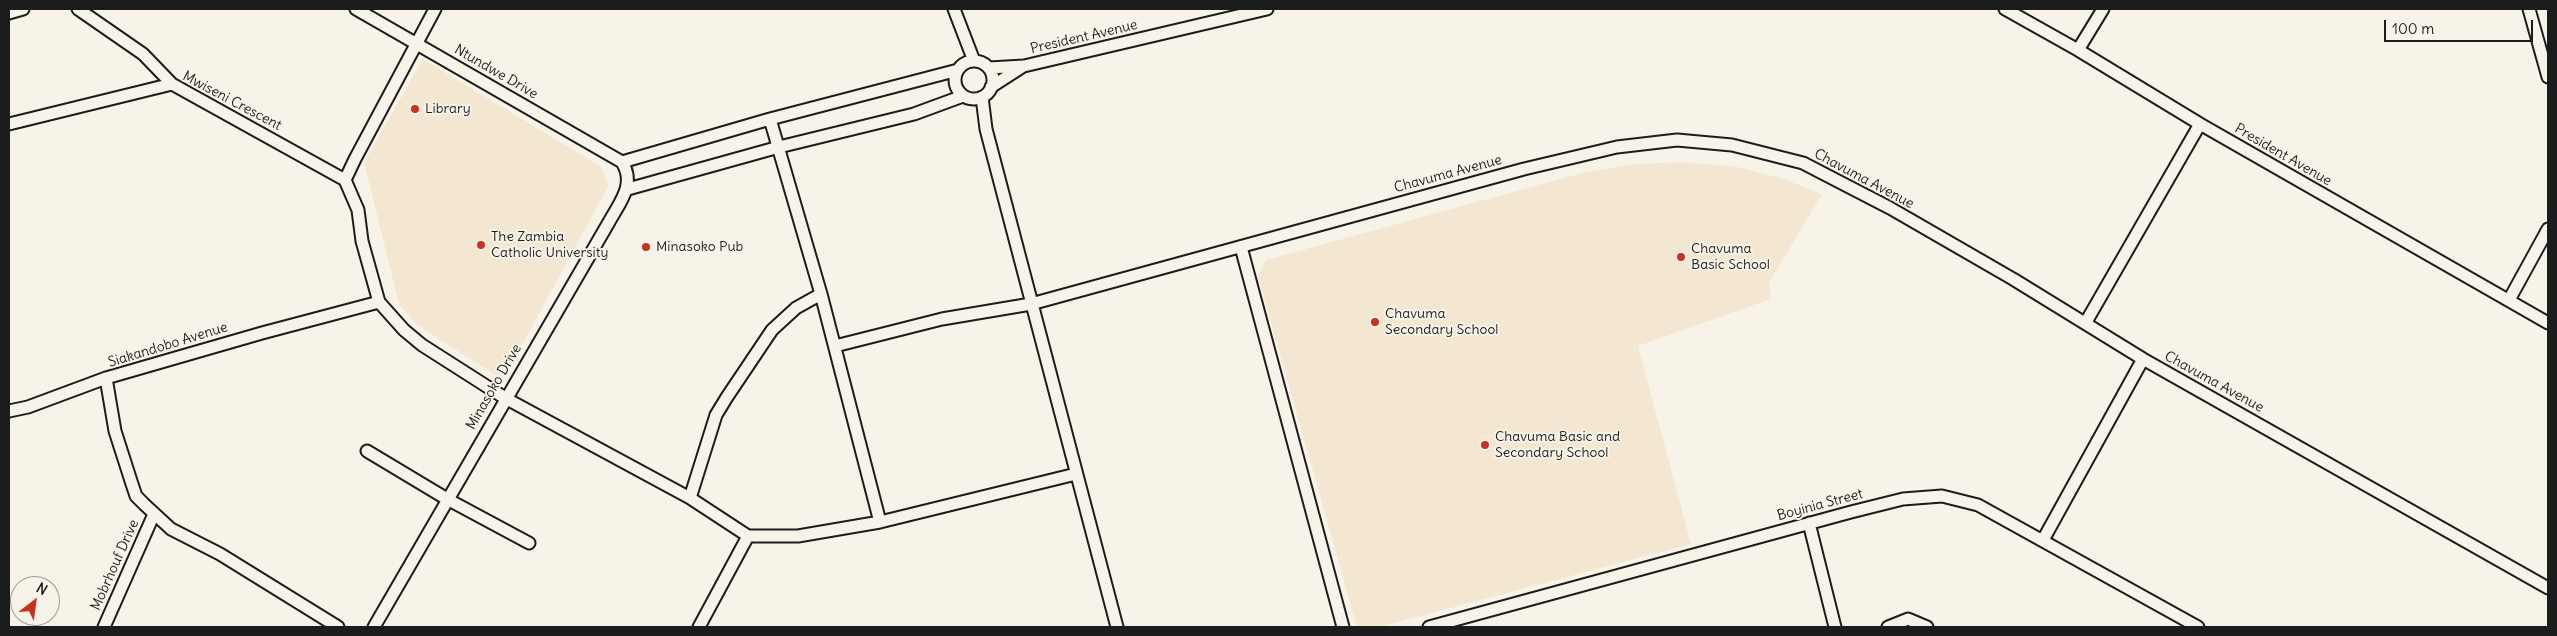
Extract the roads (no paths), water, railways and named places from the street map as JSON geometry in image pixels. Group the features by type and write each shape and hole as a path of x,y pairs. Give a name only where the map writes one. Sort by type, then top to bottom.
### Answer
{"street":[{"path":"9,13 23,9"},
{"path":"78,9 143,54 172,84"},
{"name":"Ntundwe Drive","path":"356,9 622,162"},
{"path":"435,9 345,180 358,210 362,240 379,302 404,330 422,345 505,398 690,498 748,536 798,536 880,522 1076,474"},
{"name":"President Avenue","path":"989,68 1024,66 1267,9"},
{"name":"President Avenue","path":"2005,9 2078,50 2200,124 2511,296 2548,323"},
{"path":"2078,50 2102,9"},
{"path":"2529,9 2548,77"},
{"path":"956,14 965,65 955,84 973,97 986,129 1117,627"},
{"path":"965,65 989,68 992,79 991,87 973,97 914,114 779,147 628,189 629,177 622,162 965,65"},
{"name":"President Avenue","path":"991,87 1024,66"},
{"name":"Mwiseni Crescent","path":"9,124 172,84 345,180"},
{"path":"770,119 821,294 880,522"},
{"path":"2086,322 2200,124"},
{"name":"Chavuma Avenue","path":"834,346 942,319 1031,304 1524,169 1618,147 1677,140 1732,144 1803,163 1890,208 2086,322 2143,359 2548,588"},
{"name":"Minasoko Drive","path":"374,627 505,398 628,189"},
{"path":"2511,296 2548,230"},
{"path":"1240,247 1344,627"},
{"path":"690,498 716,415 727,397 772,330 796,308 821,294"},
{"name":"Siakandobo Avenue","path":"338,627 220,554 171,529 136,496 115,431 106,378 262,332 379,302"},
{"path":"2043,540 2143,359"},
{"path":"9,411 28,407 106,378"},
{"path":"367,451 447,499 529,543"},
{"name":"Boyinia Street","path":"1429,627 1809,523 1903,499 1942,496 1978,505 2198,627"},
{"name":"Mobrhouf Drive","path":"104,627 154,514"},
{"path":"1809,523 1835,627"},
{"path":"699,627 748,536"},
{"path":"1888,627 1908,619 1926,627"}],"place":[{"name":"Library","path":"415,109"},
{"name":"The Zambia Catholic University","path":"481,245"},
{"name":"Minasoko Pub","path":"646,247"},
{"name":"Chavuma Basic School","path":"1681,257"},
{"name":"Chavuma Secondary School","path":"1375,322"},
{"name":"Chavuma Basic and Secondary School","path":"1485,445"}]}
